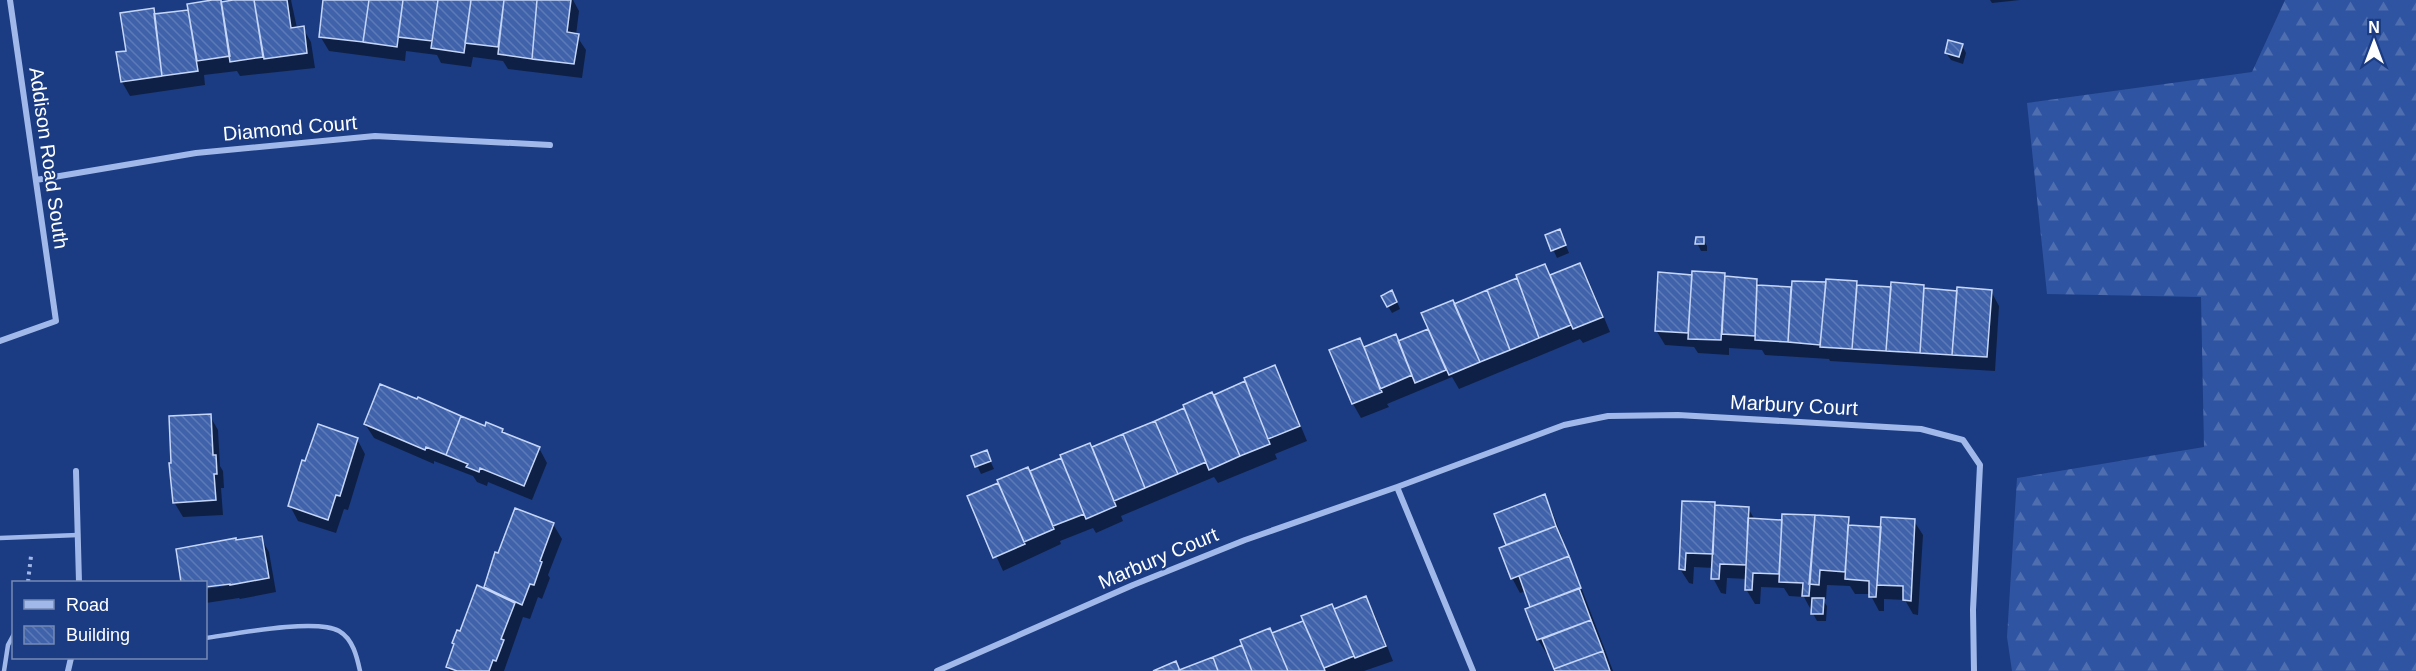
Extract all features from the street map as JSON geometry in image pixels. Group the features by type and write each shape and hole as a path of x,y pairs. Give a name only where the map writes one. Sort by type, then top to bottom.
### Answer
{"street":[{"name":"Addison Road South","path":"0,341 56,321 10,0"},
{"name":"Diamond Court","path":"36,180 196,153 375,136 550,145"},
{"name":"Marbury Court","path":"937,671 1133,585 1245,540 1564,425 1608,416 1678,415 1921,429 1963,440 1980,465 1973,610 1974,671"},
{"path":"76,471 79,581"},
{"path":"1397,487 1473,671"}],"lane":[{"path":"0,538 78,535"},
{"path":"207,638 312,625 339,631 354,648 360,671"},
{"path":"4,671 8,645 12,638"}],"green space":[{"path":"2285,0 2416,0 2416,671 2012,671 2007,637 2017,478 2204,447 2201,297 2047,294 2027,103 2252,72"}],"building":[{"path":"221,0 230,56 197,61 187,4"},
{"path":"254,0 263,57 230,62 221,2"},
{"path":"254,0 287,0 291,28 304,26 307,53 264,59"},
{"path":"323,0 369,0 363,42 319,37"},
{"path":"369,0 403,0 397,47 363,42"},
{"path":"403,0 438,0 432,41 398,37"},
{"path":"438,0 471,0 464,53 431,48"},
{"path":"471,0 504,0 498,47 465,43"},
{"path":"504,0 537,0 532,59 498,54"},
{"path":"537,0 571,0 567,32 579,34 574,64 532,59"},
{"path":"154,8 162,76 121,82 116,52 126,51 120,13"},
{"path":"188,10 198,71 162,76 154,14"},
{"path":"1948,40 1963,44 1959,57 1945,53"},
{"path":"1560,229 1566,245 1551,251 1545,235"},
{"path":"1696,237 1704,237 1704,244 1695,244"},
{"path":"1580,263 1603,317 1573,329 1550,275"},
{"path":"1545,264 1571,325 1539,338 1516,275"},
{"path":"1692,271 1725,273 1721,340 1688,339"},
{"path":"1658,272 1692,275 1688,333 1655,331"},
{"path":"1725,276 1757,279 1755,336 1722,334"},
{"path":"1517,278 1539,338 1510,350 1487,290"},
{"path":"1826,279 1857,281 1852,349 1820,347"},
{"path":"1792,281 1826,282 1820,345 1788,342"},
{"path":"1891,282 1924,285 1920,353 1886,351"},
{"path":"1757,285 1791,287 1788,342 1755,340"},
{"path":"1857,285 1891,287 1886,351 1852,349"},
{"path":"1957,287 1992,290 1987,357 1952,355"},
{"path":"1924,288 1957,291 1952,355 1920,353"},
{"path":"1392,290 1397,302 1387,307 1381,296"},
{"path":"1487,290 1510,350 1480,362 1454,304"},
{"path":"1453,300 1480,362 1449,375 1421,313"},
{"path":"1428,329 1446,370 1415,383 1398,341"},
{"path":"1396,334 1412,375 1380,389 1364,347"},
{"path":"1360,338 1382,392 1352,404 1329,350"},
{"path":"1275,365 1300,426 1268,439 1244,378"},
{"path":"1245,381 1270,444 1240,456 1214,395"},
{"path":"380,384 417,399 418,397 461,416 446,455 426,447 425,450 364,424"},
{"path":"1212,392 1240,456 1209,470 1183,405"},
{"path":"1184,408 1206,462 1178,474 1155,421"},
{"path":"211,414 213,455 216,455 217,474 214,474 216,500 173,503 169,463 171,463 169,416"},
{"path":"461,416 485,426 486,422 503,429 502,432 540,447 524,486 480,468 479,472 466,467 468,464 446,455"},
{"path":"1155,421 1178,474 1145,488 1123,434"},
{"path":"318,424 358,438 340,496 336,495 328,520 288,506 302,460 305,461"},
{"path":"1123,434 1145,488 1114,501 1092,447"},
{"path":"1090,443 1116,506 1086,519 1060,455"},
{"path":"987,450 991,461 975,467 971,456"},
{"path":"1061,458 1084,514 1053,526 1030,471"},
{"path":"1028,467 1054,529 1024,542 997,480"},
{"path":"998,483 1025,544 993,558 967,496"},
{"path":"1545,494 1556,526 1506,545 1494,514"},
{"path":"1682,501 1715,502 1713,554 1686,553 1685,570 1679,569"},
{"path":"1715,505 1749,507 1746,565 1720,564 1719,579 1711,579"},
{"path":"515,508 554,523 534,585 530,584 522,605 484,587 495,552 498,553"},
{"path":"1782,514 1815,515 1809,596 1802,596 1803,583 1779,582"},
{"path":"1815,515 1849,517 1845,572 1820,570 1819,585 1809,584"},
{"path":"1881,517 1915,519 1911,601 1903,600 1903,586 1877,585"},
{"path":"1748,518 1782,520 1779,574 1753,573 1752,590 1745,590"},
{"path":"1848,525 1881,527 1876,597 1869,597 1869,581 1845,579"},
{"path":"1556,526 1569,556 1511,579 1499,548"},
{"path":"262,536 269,578 207,587 207,581 181,581 176,549 236,538 236,540"},
{"path":"1569,556 1581,588 1530,607 1519,576"},
{"path":"477,585 515,603 501,639 504,640 496,661 493,660 489,671 457,671 446,667 454,644 452,643 457,630 460,631"},
{"path":"1579,588 1591,620 1537,640 1525,609"},
{"path":"1366,596 1386,646 1355,658 1334,609"},
{"path":"1812,598 1824,598 1823,614 1811,614"},
{"path":"1332,604 1354,656 1324,668 1301,616"},
{"path":"1591,620 1603,651 1554,669 1542,639"},
{"path":"1303,621 1325,671 1288,671 1272,633"},
{"path":"1270,628 1288,671 1252,671 1240,640"},
{"path":"1242,645 1252,671 1218,671 1213,657"},
{"path":"1603,651 1610,671 1555,671 1554,669"},
{"path":"1213,657 1218,671 1179,670"},
{"path":"1176,661 1180,671 1153,671"}]}
